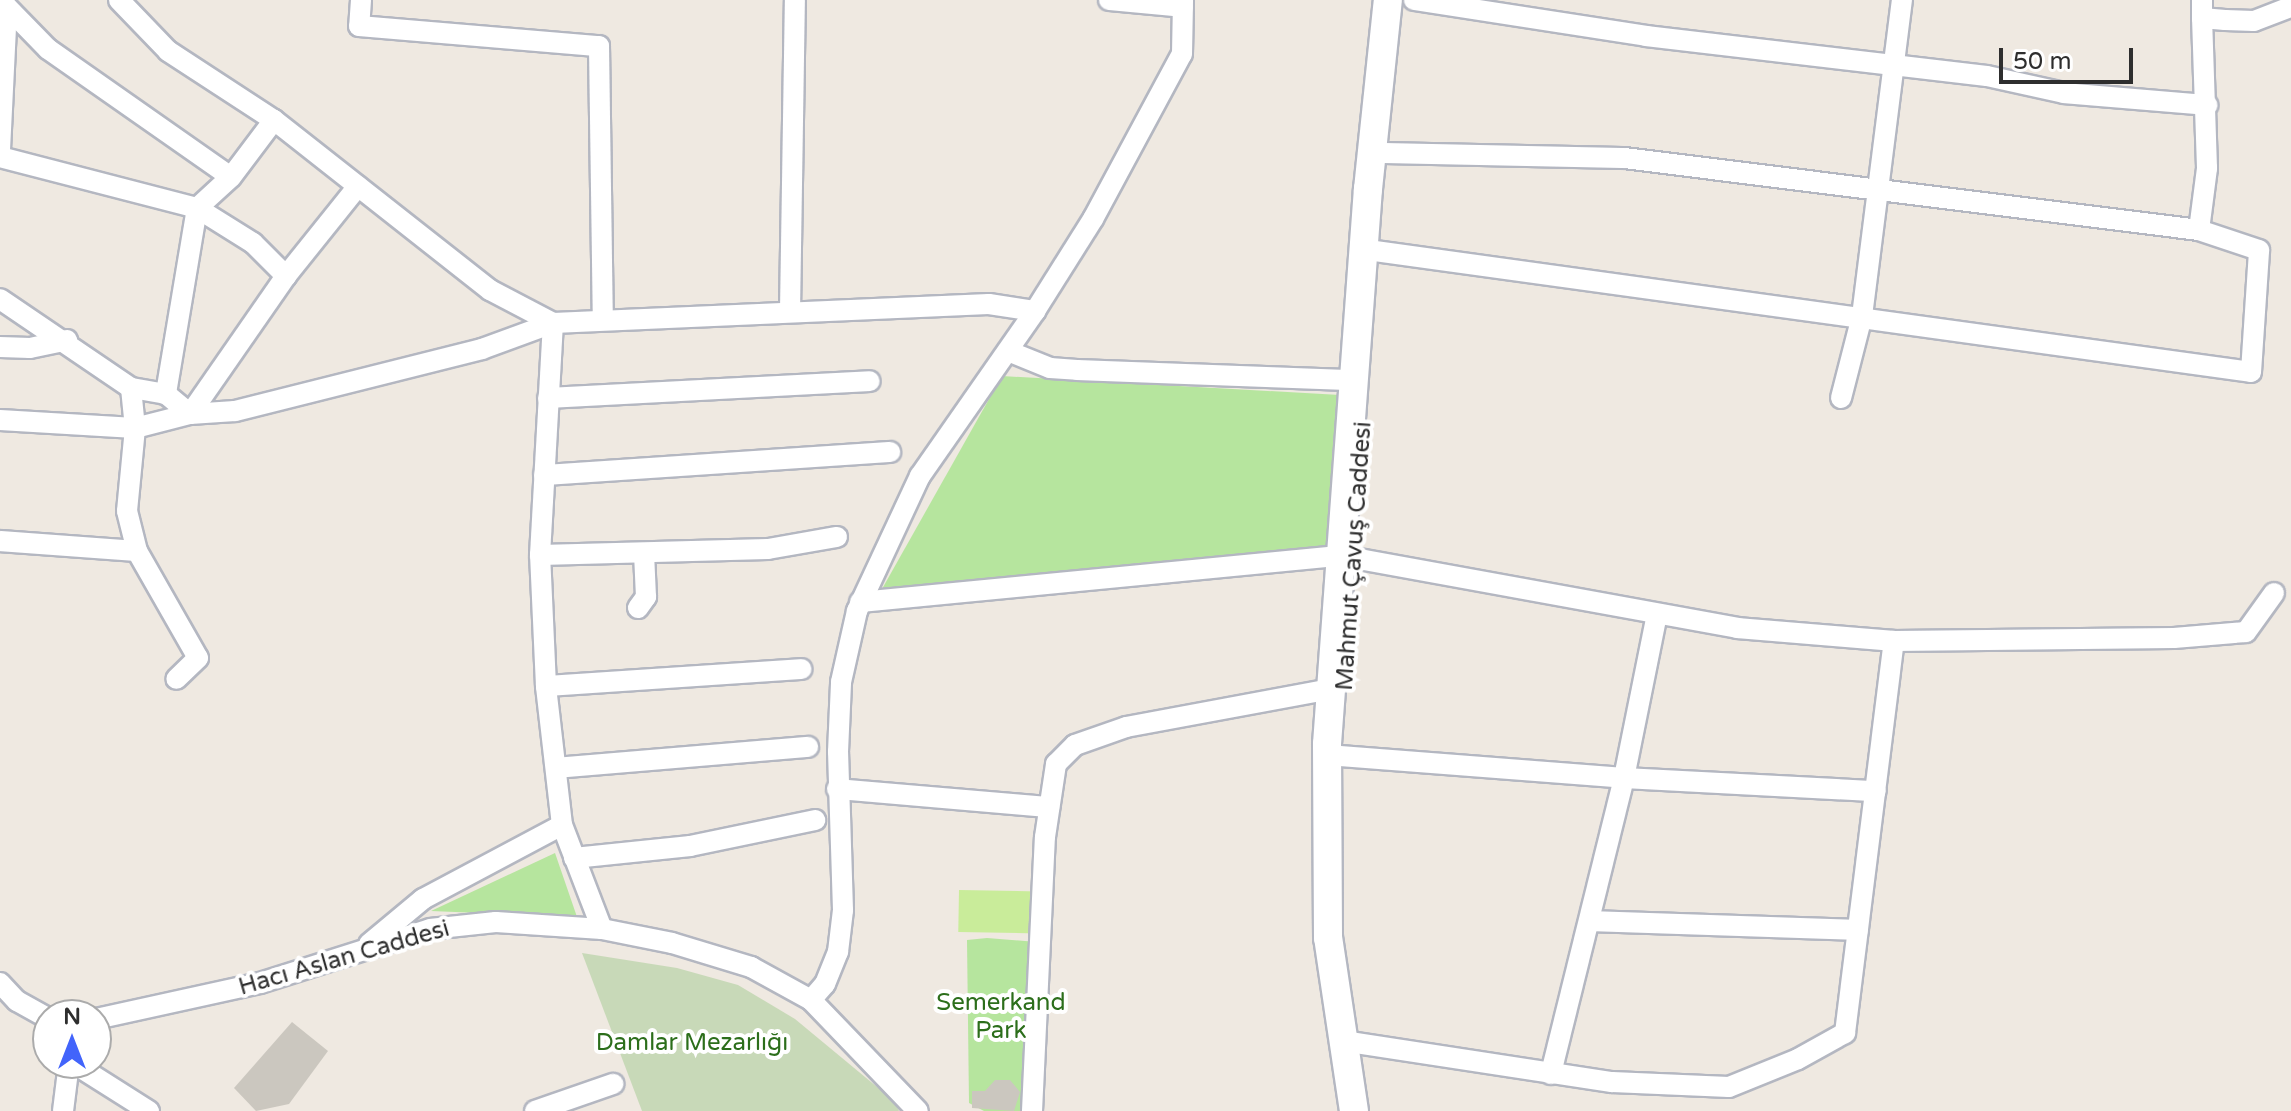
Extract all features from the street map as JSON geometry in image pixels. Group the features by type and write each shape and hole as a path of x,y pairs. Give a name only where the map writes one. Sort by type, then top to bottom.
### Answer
{"main road":[{"path":"1354,1111 1350,1042 1328,938 1327,744 1348,557 1354,380 1388,0"},
{"name":"Mahmut Çavuş Caddesi","path":"1367,1111 1350,1042 1341,919 1340,756 1348,557 1398,0"}],"street":[{"path":"119,0 168,51 274,120 490,290 553,323"},
{"path":"361,0 359,26 599,46 603,317"},
{"path":"790,311 795,0"},
{"path":"811,1000 825,984 838,952 843,910 837,789 841,682 860,602 920,476 1035,311 1093,219 1182,54 1183,3 1109,0"},
{"path":"1414,0 1646,36 1896,65 2122,101 2207,105"},
{"path":"1841,398 1862,316 1902,0"},
{"path":"0,150 7,7 48,49 231,177"},
{"path":"2199,230 2207,168 2202,9 2254,21 2291,7"},
{"path":"166,394 197,208 231,177 274,120"},
{"path":"1375,251 2251,372 2259,250 2199,230 1624,158 1382,153"},
{"path":"0,157 197,208 253,243 286,276"},
{"path":"190,414 286,276 358,186"},
{"path":"0,299 67,340 131,388 166,394 190,414"},
{"path":"0,420 135,428 190,414 235,411 451,357 553,323 603,317 989,304 1035,311"},
{"path":"553,323 540,555 546,686 562,825 602,929"},
{"path":"0,347 30,348 67,340"},
{"path":"1008,351 1050,368 1354,380"},
{"path":"548,398 870,381"},
{"path":"131,388 135,428 127,511 137,551 198,658 176,679"},
{"path":"544,475 890,452"},
{"path":"540,555 768,549 837,537"},
{"path":"0,541 137,551"},
{"path":"638,608 646,597 644,553"},
{"path":"860,602 1348,557 1737,628 1894,641 2174,638 2246,632 2274,593"},
{"path":"1551,1074 1624,778 1657,614"},
{"path":"1350,1042 1551,1074 1729,1087 1798,1059 1845,1033 1894,641"},
{"path":"546,686 801,669"},
{"path":"1032,1111 1049,807 1056,764 1075,745 1126,727 1332,689"},
{"path":"556,768 808,747"},
{"path":"1340,756 1624,778 1876,791"},
{"path":"837,789 1049,807"},
{"path":"574,858 690,846 815,820"},
{"path":"367,946 423,899 562,825"},
{"path":"1591,921 1858,930"},
{"name":"Hacı Aslan Caddesi","path":"112,1015 260,983 318,967 367,946 430,929 496,922 602,929 672,943 751,967 811,1000 918,1111"},
{"path":"0,983 17,1001 32,1009"},
{"path":"63,1111 68,1079"},
{"path":"97,1079 149,1111"},
{"path":"535,1111 613,1084"}],"green space":[{"path":"1002,376 1340,395 1332,546 882,589"},
{"path":"555,853 577,917 431,911"},
{"path":"959,890 1039,891 1038,933 958,932"},
{"name":"Semerkand Park","path":"987,938 1037,942 1032,1111 984,1111 969,1103 967,940"},
{"name":"Damlar Mezarlığı","path":"582,953 677,968 738,985 795,1019 894,1101 899,1111 642,1111"}],"building":[{"path":"292,1022 328,1051 289,1104 256,1111 234,1088"},
{"path":"995,1080 1010,1080 1020,1092 1014,1111 972,1108 972,1091 985,1091"}]}
